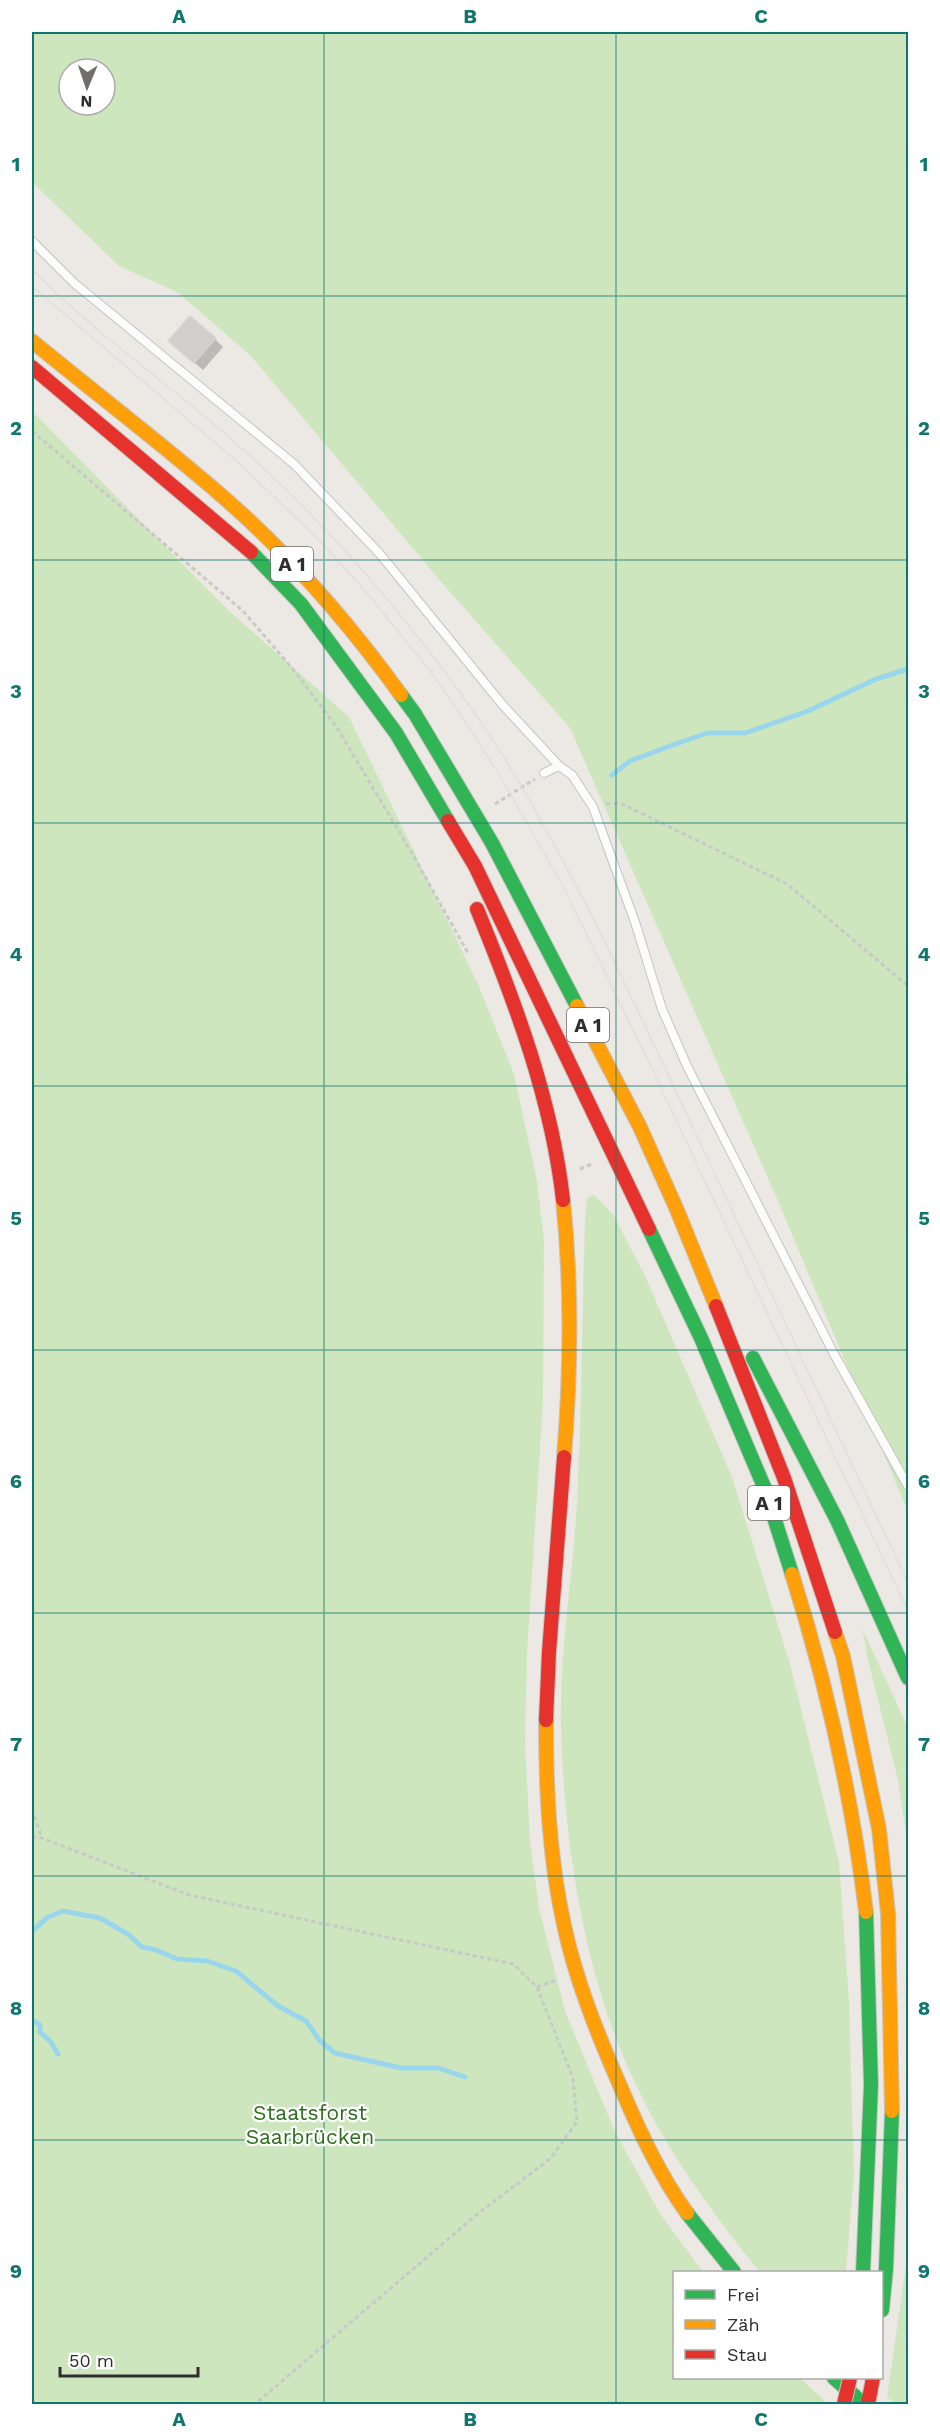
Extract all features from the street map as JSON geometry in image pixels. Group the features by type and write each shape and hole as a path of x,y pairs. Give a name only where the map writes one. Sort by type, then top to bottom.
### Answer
{"highway":[{"name":"A 1","path":"32,340 224,497 313,585 371,654 415,714 492,843 640,1127 677,1210 784,1478 843,1656 879,1829 888,1913 893,2085 887,2258 883,2300"},
{"name":"A 1","path":"32,367 251,552 301,604 396,733 476,866 701,1338 765,1489 819,1663 858,1844 867,1918 871,2085 863,2271"},
{"path":"433,796 463,873"},
{"path":"471,895 506,980 533,1059 549,1116 561,1177 567,1240 569,1295 567,1403 545,1744 550,1840 560,1903 577,1974 600,2044 635,2121 671,2191 733,2271"},
{"path":"677,1210 837,1520 909,1678"},
{"path":"835,2379 866,2404 873,2379"},
{"path":"844,2404 850,2379"}],"lane":[{"path":"32,241 74,283 294,464 380,555 501,703 560,766 572,775 593,807 635,922 662,1009 687,1066 834,1354 909,1486"},
{"path":"544,773 560,766"}],"path":[{"path":"32,431 243,611 292,668 336,726 413,855 473,962"},
{"path":"493,805 544,773"},
{"path":"593,807 620,803 787,884 909,986"},
{"path":"561,1177 594,1163 598,1172"},
{"path":"32,1809 42,1838"},
{"path":"32,1837 42,1838 189,1895 513,1964 537,1987 573,2078 577,2122 550,2159 480,2212 255,2404"},
{"path":"537,1987 564,1977"}],"green space":[{"path":"32,32 908,32 908,1512 778,1201 570,728 443,584 250,355 177,292 119,266 32,182"},
{"name":"Staatsforst Saarbrücken","path":"32,411 227,609 349,717 478,984 514,1074 537,1181 544,1241 543,1401 527,1653 525,1742 530,1841 539,1908 565,2011 615,2132 661,2215 702,2271 673,2271 673,2379 801,2379 828,2404 32,2404"},
{"path":"594,1195 613,1214 646,1278 732,1477 790,1664 839,1862 849,2001 854,2175 846,2271 759,2271 740,2247 701,2195 649,2112 622,2053 608,2015 585,1935 566,1810 561,1700 577,1502 587,1198"},
{"path":"862,1628 908,1728 908,1847 898,1780"},
{"path":"908,2218 908,2404 895,2404 887,2397 906,2265"}],"building":[{"path":"190,316 216,338 194,363 168,341"}],"waterway":[{"path":"612,775 630,761 670,746 707,733 745,733 808,711 876,679 908,669"},
{"path":"32,1931 48,1917 63,1911 100,1918 129,1935 142,1947 177,1959 207,1961 236,1971 278,2006 306,2021 320,2041 335,2053 401,2068 438,2068 465,2077"},
{"path":"32,2020 40,2025 40,2032 51,2042 58,2054"}],"tram line":[{"path":"32,269 96,328 209,420 290,493 365,573 411,628 493,740 542,822 610,953 908,1583"},
{"path":"32,286 241,465 320,541 367,593 430,671 454,705 499,774 565,890 908,1611"}],"traffic: fast":[{"path":"251,552 301,604 396,733 448,821"},
{"path":"401,695 415,714 492,843 577,1006"},
{"path":"649,1229 701,1338 765,1489 792,1574"},
{"path":"753,1358 837,1520 908,1678"},
{"path":"863,2271 871,2085 866,1912"},
{"path":"883,2300 892,2111"},
{"path":"687,2213 733,2271"},
{"path":"835,2379 864,2404"}],"traffic: slow":[{"path":"32,341 222,496 271,542 318,591 401,695"},
{"path":"577,1006 640,1127 716,1306"},
{"path":"563,1200 570,1328 564,1457"},
{"path":"792,1574 837,1742 846,1784 866,1912"},
{"path":"835,1632 843,1656 879,1829 888,1913 892,2111"},
{"path":"546,1720 548,1797 555,1874 564,1925 575,1967 596,2028 635,2121 659,2168 687,2213"}],"traffic: jam":[{"path":"32,367 251,552"},
{"path":"448,821 475,866 649,1229"},
{"path":"477,909 518,1016 541,1089 558,1163 563,1200"},
{"path":"716,1306 784,1478 835,1632"},
{"path":"546,1720 564,1457"},
{"path":"844,2404 850,2379"},
{"path":"868,2404 873,2379"}]}
